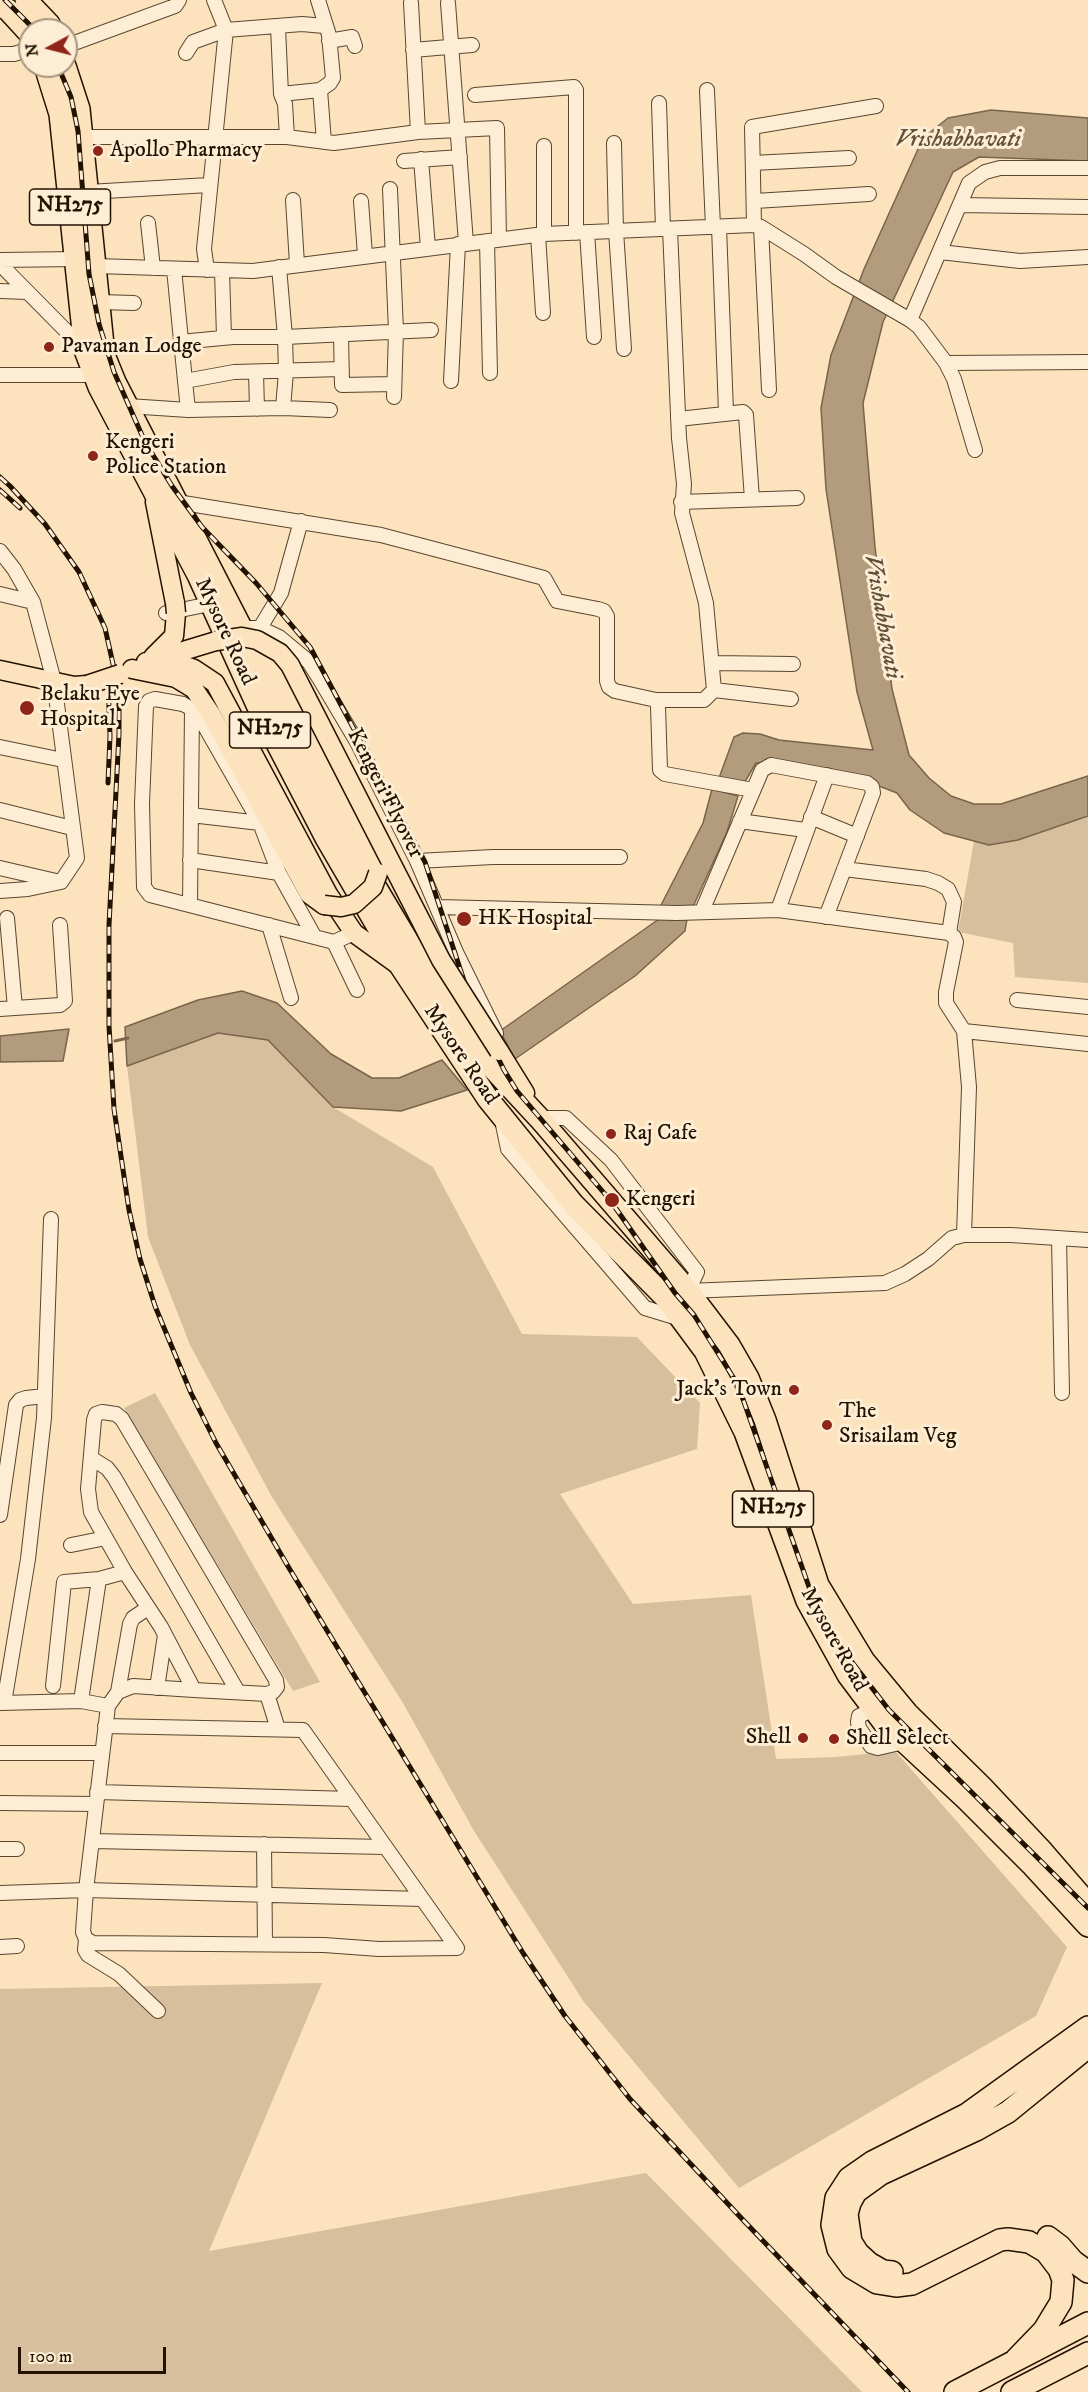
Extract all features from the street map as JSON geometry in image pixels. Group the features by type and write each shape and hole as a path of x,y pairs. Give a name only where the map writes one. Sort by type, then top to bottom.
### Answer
{"highway":[{"path":"26,0 43,18"},
{"path":"0,5 18,21"},
{"name":"Mysore Road","path":"49,78 60,114 86,262 99,302 104,355 177,502 205,572 210,604 258,707 326,838 401,967 466,1050 492,1064 688,1291 729,1345 748,1378 765,1420 818,1585 864,1661 907,1713 989,1795 1088,1904"},
{"name":"Mysore Road","path":"69,78 79,109 88,192 85,350 95,375 152,487 205,572 250,633 335,819 422,965 466,1050"},
{"name":"Mysore Road","path":"492,1064 500,1114 574,1205 665,1297 705,1351 745,1432 807,1601 848,1675 879,1716 903,1742 974,1807 1088,1926"},
{"path":"879,1716 907,1713"},
{"path":"1016,2359 1044,2330 1061,2302 1063,2280 1059,2269 1046,2252 1029,2242 1000,2240 912,2284 896,2286 877,2283 852,2268 838,2249 832,2224 836,2198 849,2178 872,2162 968,2114 1088,2027"},
{"path":"1088,2047 1008,2112 867,2182 856,2192 847,2214 851,2242 858,2253 869,2263 883,2271 909,2270 977,2235 1002,2225 1030,2228 1045,2235 1088,2272"},
{"path":"960,2390 1088,2323"},
{"path":"1012,2392 1088,2353"}],"main road":[{"path":"152,487 177,620 174,636 175,660"},
{"name":"Kengeri Flyover","path":"250,633 277,677 375,854 378,873 373,887 354,904 341,907 324,905 309,894 216,724 175,660 216,642 242,637 257,640 280,653 290,665 492,1064"},
{"path":"0,670 74,686 87,685 133,668 175,660 215,683 328,894 354,933 401,967"}],"street":[{"path":"78,41 175,6 179,0"},
{"path":"207,270 204,249 209,185 226,30 214,0"},
{"path":"281,94 320,90 333,78 329,41 318,0"},
{"path":"411,3 418,132"},
{"path":"448,3 460,157 462,244 451,381"},
{"path":"186,53 193,42 226,30 302,24 324,26"},
{"path":"278,27 281,94 285,104 287,137"},
{"path":"329,41 352,37 355,46"},
{"path":"413,50 472,45"},
{"path":"0,54 18,53"},
{"path":"475,95 574,87 576,90 581,232 594,337"},
{"path":"320,90 324,142"},
{"path":"707,90 726,412"},
{"path":"177,502 381,535 544,578 557,601 598,609 604,611 607,616 607,681 609,687 615,691 656,700 704,700 714,690 712,663 706,603 682,513 684,484 659,103"},
{"path":"769,390 752,127 876,106"},
{"path":"82,137 213,139 287,137 334,143 418,132 497,128 490,373"},
{"path":"614,143 616,231 624,349"},
{"path":"543,313 541,234 544,146"},
{"path":"404,161 460,157"},
{"path":"753,163 849,158"},
{"path":"421,159 428,248"},
{"path":"908,318 940,252 969,183 985,172 1000,168 1088,168"},
{"path":"88,192 209,185"},
{"path":"342,385 394,390 396,331 390,189"},
{"path":"755,201 870,194"},
{"path":"293,200 297,264"},
{"path":"361,201 365,255"},
{"path":"960,205 1088,207"},
{"path":"148,223 153,268"},
{"path":"0,262 86,262 153,268 253,271 541,234 757,226 804,254 836,277 908,318 919,327 946,363 954,379 975,450"},
{"path":"940,252 1020,261 1088,257"},
{"path":"0,262 85,350"},
{"path":"279,267 286,372 282,408"},
{"path":"174,268 188,410"},
{"path":"222,271 224,337"},
{"path":"0,291 27,292"},
{"path":"99,302 134,303"},
{"path":"180,342 224,337 285,337 431,330"},
{"path":"341,334 341,400"},
{"path":"946,363 1088,362"},
{"path":"185,381 234,372 342,369"},
{"path":"256,372 257,409"},
{"path":"0,375 95,375"},
{"path":"128,406 188,410 282,408 330,410"},
{"path":"678,419 740,411 746,415 752,499"},
{"path":"681,502 797,498"},
{"path":"301,521 281,593 250,633 279,637 309,662 357,742 417,861 456,952 501,1044 492,1064"},
{"path":"0,551 14,569 33,602 54,681 77,858 61,882 28,889 0,891"},
{"path":"0,594 33,602"},
{"path":"166,613 210,604"},
{"path":"712,663 793,664"},
{"path":"714,690 791,699"},
{"path":"314,936 279,873 260,823 199,716 183,704 155,699 149,701 146,706 142,804 144,887 150,895 334,942 354,933"},
{"path":"656,700 660,771 665,774 742,788"},
{"path":"190,905 192,709"},
{"path":"0,747 63,760"},
{"path":"702,910 740,821 742,788 771,765 867,783 872,787 873,793 826,917"},
{"path":"778,910 827,775"},
{"path":"0,810 72,828"},
{"path":"191,815 260,823"},
{"path":"740,821 808,824 857,836"},
{"path":"417,861 493,857 620,857"},
{"path":"190,860 279,873"},
{"path":"0,868 61,882"},
{"path":"844,869 926,879 948,889 954,902 949,933"},
{"path":"438,907 677,913 702,910 778,910 949,933 956,942 946,1003 964,1031 969,1087 964,1235"},
{"path":"7,918 15,1008"},
{"path":"0,1009 60,1005 65,1001 60,925"},
{"path":"269,925 291,998"},
{"path":"334,942 357,990"},
{"path":"1017,1000 1088,1007"},
{"path":"964,1031 1088,1044"},
{"path":"51,1219 45,1396 28,1560 2,1703 81,1701 108,1706"},
{"path":"688,1291 885,1283 905,1274 928,1259 952,1238 964,1235 1011,1235 1088,1240"},
{"path":"1059,1238 1062,1393"},
{"path":"0,1514 16,1405 20,1400 26,1398 45,1396"},
{"path":"118,1692 133,1686 158,1688 194,1690 238,1692 267,1694 273,1692 277,1686 276,1680 122,1419 116,1414 102,1412 96,1414 94,1420 88,1501 91,1512 165,1635 194,1690"},
{"path":"91,1458 107,1468 114,1477 238,1692"},
{"path":"71,1545 106,1538"},
{"path":"52,1686 64,1582 99,1579 125,1572"},
{"path":"81,1701 99,1579"},
{"path":"148,1608 133,1618 130,1624 118,1692 108,1706 83,1932 86,1939 85,1950 88,1955 118,1974 158,2011"},
{"path":"158,1688 165,1635"},
{"path":"267,1694 278,1730"},
{"path":"86,1939 93,1943 324,1945 379,1949 457,1948 303,1730 105,1726"},
{"path":"0,1753 102,1753"},
{"path":"0,1803 97,1798 352,1799"},
{"path":"92,1841 385,1847"},
{"path":"264,1844 265,1944"},
{"path":"0,1849 17,1849"},
{"path":"0,1893 86,1890 422,1899"},
{"path":"0,1947 17,1947"}],"shaded area":[{"path":"1088,816 1088,983 1015,977 1013,943 958,932 974,841 989,845 1018,840"},
{"path":"218,1033 268,1039 333,1107 433,1167 522,1334 637,1337 700,1403 697,1449 560,1494 633,1604 751,1595 776,1759 836,1757 895,1751 1067,1947 1036,2016 739,2188 584,2002 474,1831 403,1703 272,1497 190,1345 148,1237 127,1066"},
{"path":"155,1393 320,1682 293,1691 124,1408"},
{"path":"322,1983 209,2251 646,2173 862,2392 0,2392 0,1989"}],"water":[{"name":"Vrishabhavati","path":"991,110 1088,118 1088,161 979,157 953,172 883,322 863,403 875,547 892,689 909,755 929,778 951,796 974,804 1001,804 1088,776 1088,816 1018,840 989,845 944,833 910,810 897,793 853,776 777,762 756,763 743,785 719,778 734,737 743,733 760,734 779,740 873,750 857,692 826,489 821,408 831,355 864,269 923,138 948,118"},
{"path":"712,789 738,796 727,832 692,909 659,909 703,823"},
{"path":"659,919 687,919 685,931 635,976 515,1059 500,1031"},
{"path":"242,991 277,1003 331,1054 372,1078 399,1078 442,1060 467,1090 401,1111 333,1107 268,1040 218,1033 127,1066 125,1027 198,1000"},
{"path":"69,1029 63,1061 0,1062 0,1036"}],"waterway":[{"path":"115,1041 128,1038"}],"railway":[{"path":"5,0 23,18"},
{"path":"63,78 71,97 78,131 89,274 99,324 114,372 145,442 172,486 202,527 256,583 310,647 425,862 472,1005 517,1091 610,1200 675,1293 694,1315 738,1385 815,1604 838,1644 889,1710 1088,1908"},
{"path":"0,477 45,524 79,572 105,628 113,664 119,698 109,925 109,1026 114,1109 129,1210 140,1259 155,1306 191,1393 216,1443 289,1568 523,1953 565,2016 630,2099 908,2392"},
{"path":"0,490 20,508"},
{"path":"108,678 110,736 108,783"}],"place":[{"name":"Apollo Pharmacy","path":"98,151"},
{"name":"Pavaman Lodge","path":"49,347"},
{"name":"Kengeri Police Station","path":"93,456"},
{"name":"Belaku Eye Hospital","path":"27,708"},
{"name":"HK Hospital","path":"464,919"},
{"name":"Raj Cafe","path":"611,1134"},
{"name":"Kengeri","path":"612,1200"},
{"name":"Jack's Town","path":"794,1390"},
{"name":"The Srisailam Veg","path":"827,1425"},
{"name":"Shell","path":"803,1738"},
{"name":"Shell Select","path":"834,1739"}]}
